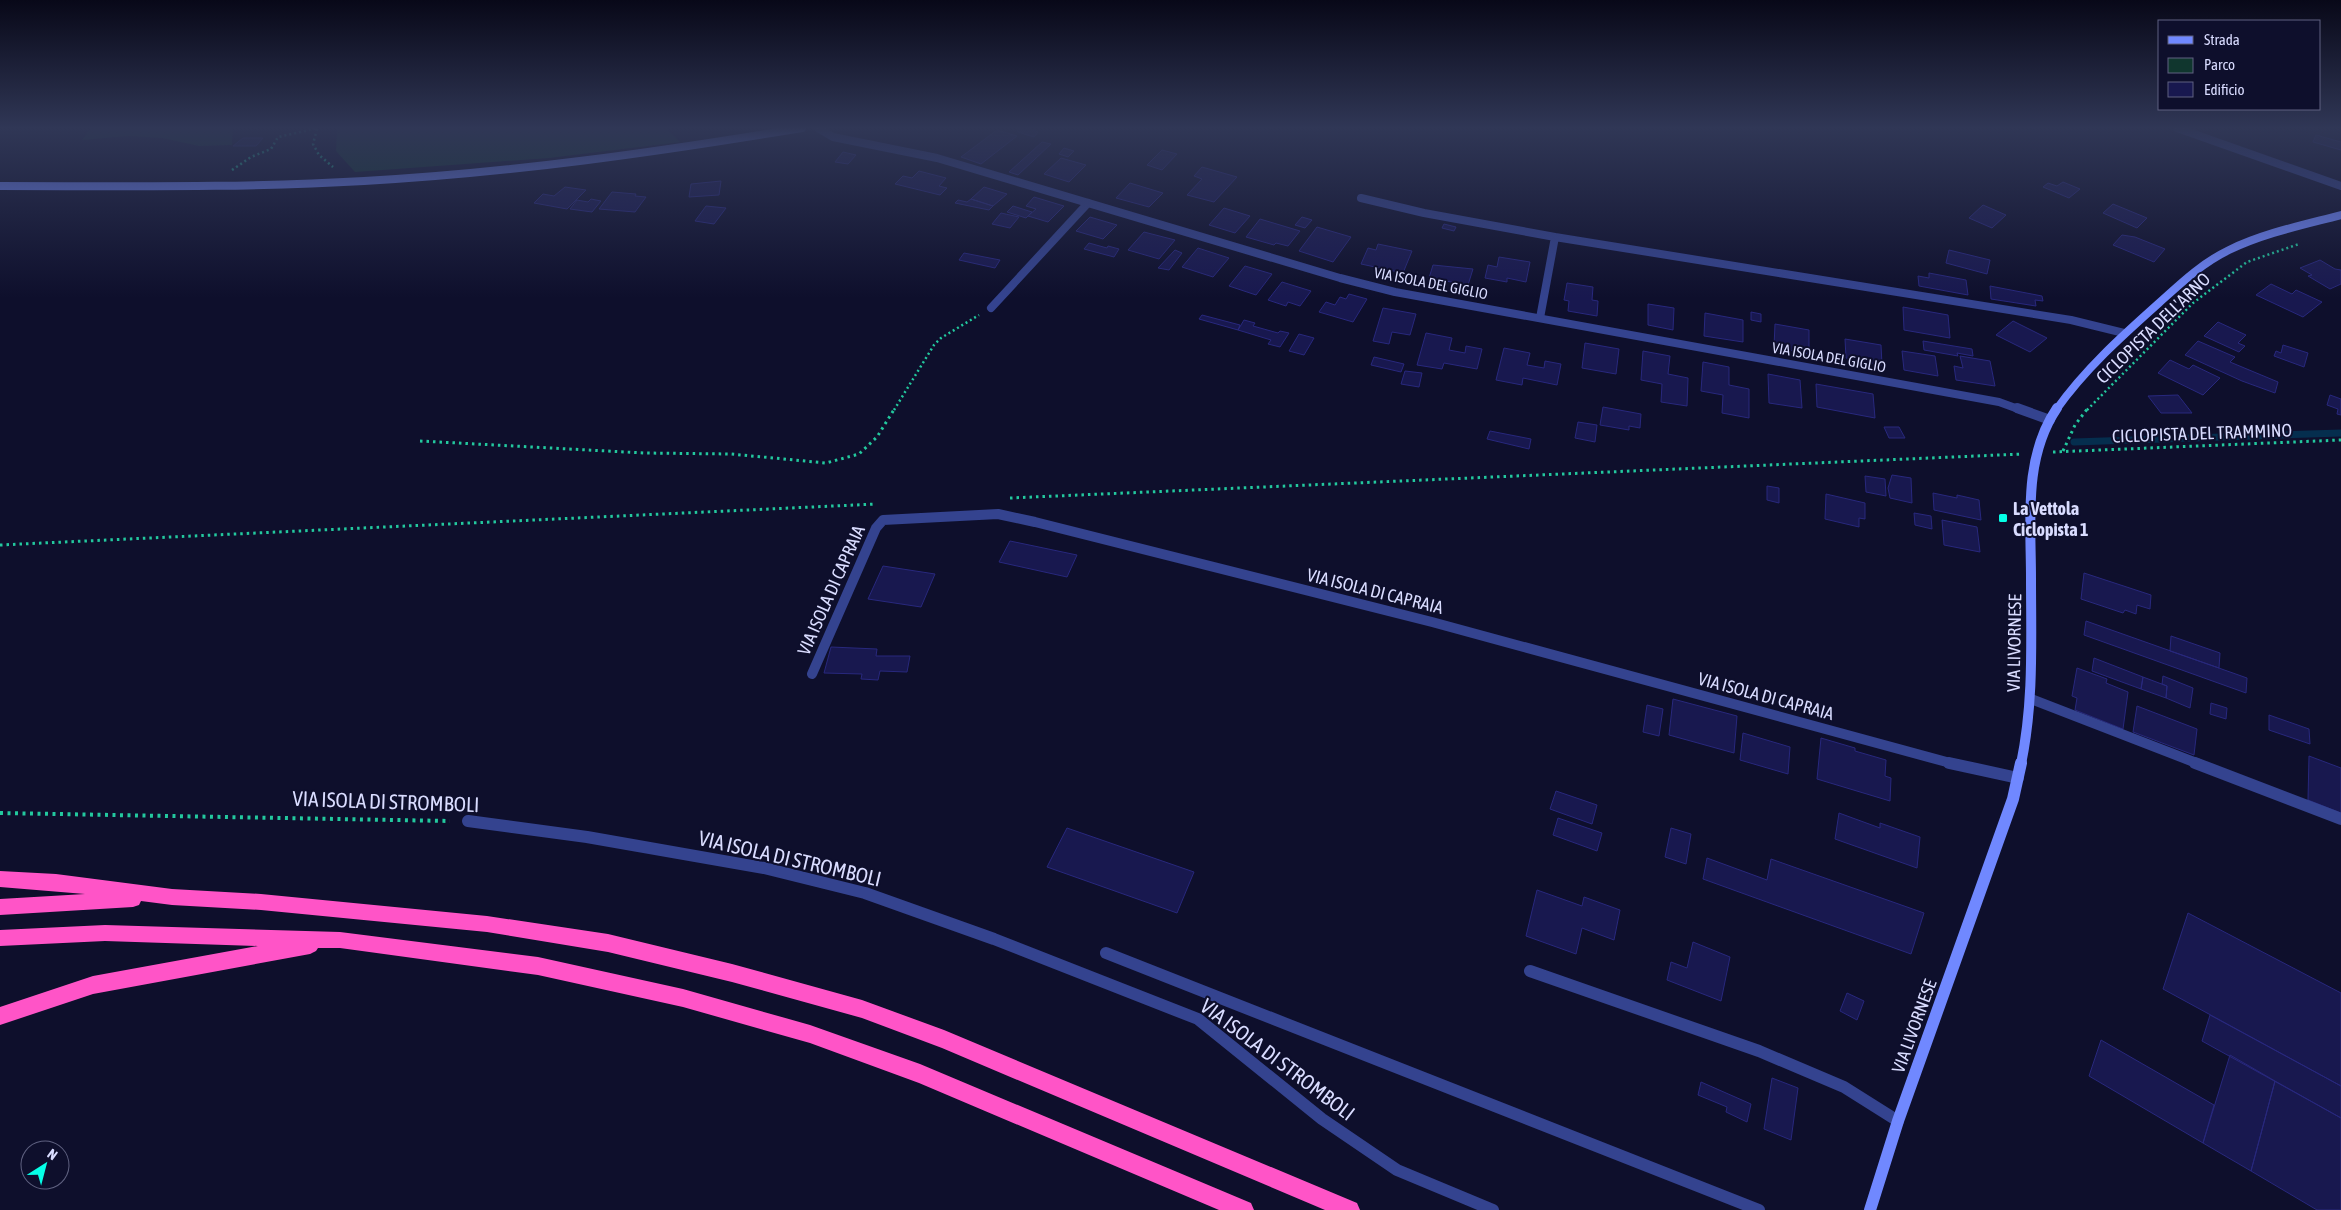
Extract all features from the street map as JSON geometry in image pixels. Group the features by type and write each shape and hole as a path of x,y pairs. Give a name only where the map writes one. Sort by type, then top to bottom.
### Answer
{"highway":[{"path":"0,879 56,882 172,897 261,902 487,924 608,943 732,973 862,1009 944,1039 1350,1210"},
{"path":"0,907 172,897"},
{"path":"0,938 104,933 340,940 538,966 683,998 778,1024 841,1045 920,1074 1091,1144 1244,1210"},
{"path":"0,1016 93,985 340,940"}],"street":[{"path":"0,186 265,184"},
{"name":"VIA ISOLA DEL GIGLIO","path":"1026,184 1386,290 1999,402 2050,420"},
{"path":"1361,198 1424,213 1555,238 2071,320 2124,333"},
{"path":"991,308 1088,203"},
{"name":"VIA LIVORNESE","path":"1870,1210 1898,1121 2018,778 2029,724 2031,699 2031,482 2036,453 2050,420 2069,392 2124,333 2210,260 2264,237 2341,215"},
{"path":"1540,318 1555,238"},
{"name":"VIA ISOLA DI CAPRAIA","path":"812,674 876,528 882,520 998,514 1422,620 1937,760 2018,778"},
{"path":"2031,699 2341,818"},
{"name":"VIA ISOLA DI STROMBOLI","path":"468,821 587,837 764,868 865,892 994,939 1198,1019 1322,1119 1397,1170 1493,1210"},
{"path":"1106,953 1758,1210"},
{"path":"1530,971 1759,1051 1844,1087 1898,1121"}],"path":[{"name":"CICLOPISTA DELL'ARNO","path":"2063,451 2075,425 2096,399 2193,302 2247,262 2302,242"},
{"path":"420,441 644,453 731,454 826,463 859,454 876,437 934,345 959,326 991,308"},
{"name":"CICLOPISTA DEL TRAMMINO","path":"2063,451 2341,440"},
{"name":"VIA ISOLA DI STROMBOLI","path":"0,813 468,821"}],"building":[{"path":"691,184 721,184 719,195 689,197"},
{"path":"897,184 940,184 939,186 947,188 940,195"},
{"path":"1129,184 1163,193 1149,207 1116,198"},
{"path":"1197,184 1230,184 1214,202 1187,195"},
{"path":"2046,184 2057,186 2069,184 2080,189 2069,198 2043,187"},
{"path":"565,187 586,190 567,209 534,203 543,194 554,196"},
{"path":"984,187 1007,194 993,206 971,199"},
{"path":"612,192 636,194 635,196 646,197 635,212 599,209"},
{"path":"1034,197 1064,206 1048,222 1028,216 1036,209 1026,206"},
{"path":"591,199 601,201 592,212 570,209 577,200 588,202"},
{"path":"971,199 993,206 989,210 955,203 958,200 967,202"},
{"path":"2113,204 2147,218 2137,228 2103,213"},
{"path":"1983,205 2006,215 1992,228 1969,218"},
{"path":"706,206 726,208 714,224 695,221"},
{"path":"1013,206 1032,212 1026,218 1007,212"},
{"path":"1224,208 1250,216 1235,233 1209,225"},
{"path":"1001,213 1019,217 1010,228 992,224"},
{"path":"1090,217 1117,225 1103,239 1076,231"},
{"path":"1302,217 1312,220 1305,228 1295,225"},
{"path":"1260,219 1300,231 1288,246 1276,243 1274,245 1246,237"},
{"path":"1444,224 1456,227 1454,231 1442,228"},
{"path":"1317,227 1351,237 1333,262 1299,251"},
{"path":"1144,232 1175,240 1159,259 1128,250"},
{"path":"2122,235 2135,237 2165,249 2154,262 2113,245"},
{"path":"1089,243 1119,249 1114,257 1084,249"},
{"path":"1378,244 1412,251 1403,273 1361,264 1368,248 1376,250"},
{"path":"1198,248 1229,258 1213,277 1182,267"},
{"path":"1175,250 1182,253 1169,270 1158,268"},
{"path":"1949,250 1990,260 1987,274 1946,263"},
{"path":"964,253 1000,260 995,268 959,260"},
{"path":"1499,257 1530,262 1526,282 1507,278 1507,282 1485,278 1488,265 1497,267"},
{"path":"2320,260 2335,269 2341,270 2341,284 2330,289 2308,276 2312,275 2300,268"},
{"path":"1433,265 1473,269 1468,285 1429,278"},
{"path":"1245,266 1272,274 1256,295 1229,286"},
{"path":"1929,273 1966,280 1968,295 1919,286 1918,276 1929,278"},
{"path":"1282,282 1311,291 1300,306 1288,302 1286,306 1268,300"},
{"path":"1567,283 1593,287 1592,300 1598,301 1597,316 1568,311 1569,301 1564,300"},
{"path":"2271,284 2292,294 2296,290 2322,302 2303,317 2256,295"},
{"path":"1990,286 2042,296 2043,301 2035,300 2036,306 1991,299"},
{"path":"1349,294 1367,299 1353,322 1319,312 1326,302 1335,305 1340,297 1346,299"},
{"path":"1648,304 1674,308 1673,330 1648,325"},
{"path":"1903,307 1948,315 1950,338 1904,330"},
{"path":"1383,308 1416,314 1410,335 1392,332 1389,344 1373,341"},
{"path":"1751,312 1761,314 1761,322 1751,320"},
{"path":"1705,313 1743,320 1743,342 1704,336"},
{"path":"1202,315 1240,325 1238,330 1199,319"},
{"path":"1244,320 1255,323 1253,326 1278,333 1280,331 1289,333 1280,347 1268,344 1271,340 1238,330"},
{"path":"2013,321 2047,338 2030,352 1996,335"},
{"path":"2218,322 2246,335 2238,343 2245,346 2239,352 2204,336"},
{"path":"1775,324 1809,330 1809,354 1774,347"},
{"path":"1426,333 1452,338 1449,350 1465,353 1466,346 1482,349 1477,369 1444,363 1442,369 1417,365"},
{"path":"1299,334 1314,338 1304,355 1289,351"},
{"path":"1845,339 1881,345 1882,365 1846,358"},
{"path":"1923,341 1972,349 1973,356 1957,353 1958,356 1924,350"},
{"path":"2198,341 2235,357 2230,362 2278,382 2275,393 2242,381 2185,355"},
{"path":"1585,343 1619,349 1616,374 1582,368"},
{"path":"2283,345 2308,353 2304,367 2274,356 2276,351 2281,353"},
{"path":"1504,348 1530,353 1527,365 1544,368 1545,361 1561,364 1557,385 1523,378 1522,385 1496,380"},
{"path":"1643,351 1670,356 1668,374 1688,378 1687,406 1661,402 1662,384 1641,380"},
{"path":"1902,351 1935,356 1938,376 1904,370"},
{"path":"1960,356 1990,361 1995,386 1956,380 1954,366 1963,368"},
{"path":"1374,357 1404,364 1401,372 1371,365"},
{"path":"2170,360 2189,369 2193,365 2220,378 2203,395 2158,373"},
{"path":"1703,362 1729,367 1729,385 1749,389 1749,418 1722,413 1723,395 1701,391"},
{"path":"1405,371 1422,373 1419,387 1401,384"},
{"path":"1768,374 1800,380 1802,408 1769,403"},
{"path":"1816,384 1873,394 1875,418 1817,407"},
{"path":"2178,395 2192,413 2161,413 2148,396"},
{"path":"2330,395 2341,399 2341,415 2337,414 2338,409 2327,405"},
{"path":"1603,407 1641,414 1640,428 1629,426 1629,430 1600,425"},
{"path":"1578,422 1597,425 1595,442 1575,438"},
{"path":"1884,427 1899,427 1905,438 1889,438"},
{"path":"1490,431 1531,439 1529,449 1487,439"},
{"path":"1892,475 1911,478 1912,503 1890,498 1888,488"},
{"path":"1865,476 1885,479 1886,496 1866,492"},
{"path":"1767,486 1779,488 1779,503 1767,500"},
{"path":"1933,493 1957,498 1957,495 1979,500 1981,520 1934,510"},
{"path":"1826,494 1865,503 1865,519 1859,518 1859,527 1825,519"},
{"path":"1914,513 1931,516 1932,529 1915,525"},
{"path":"1942,520 1977,527 1980,552 1944,545"},
{"path":"1010,541 1077,555 1067,577 999,562"},
{"path":"883,566 935,574 921,607 868,599"},
{"path":"2084,573 2151,595 2150,609 2137,605 2136,614 2125,610 2123,613 2081,599"},
{"path":"2086,621 2247,678 2246,693 2084,635"},
{"path":"2171,636 2220,653 2219,668 2170,651"},
{"path":"831,647 877,649 876,656 910,656 907,672 880,671 878,680 861,679 862,674 824,673"},
{"path":"2094,658 2143,677 2141,689 2092,671"},
{"path":"2077,668 2107,679 2106,683 2128,692 2123,729 2075,710 2077,698 2072,696"},
{"path":"2163,676 2193,688 2190,708 2166,698 2167,686 2162,684"},
{"path":"2143,677 2167,686 2166,698 2141,689"},
{"path":"1673,699 1737,716 1734,753 1669,735"},
{"path":"2211,703 2227,708 2226,719 2210,714"},
{"path":"1647,705 1663,709 1659,736 1643,732"},
{"path":"2137,706 2197,729 2194,755 2133,732"},
{"path":"2269,715 2309,729 2310,744 2269,730"},
{"path":"1743,733 1790,747 1788,774 1740,760"},
{"path":"1821,738 1886,760 1885,776 1891,778 1890,801 1817,779"},
{"path":"2309,756 2341,768 2341,813 2308,800"},
{"path":"1556,791 1597,805 1592,824 1550,809"},
{"path":"1839,813 1880,828 1880,823 1920,837 1917,868 1835,839"},
{"path":"1558,818 1602,833 1597,851 1553,835"},
{"path":"1067,828 1194,872 1177,913 1047,867"},
{"path":"1671,828 1691,834 1686,864 1665,857"},
{"path":"1707,858 1767,880 1771,859 1924,913 1911,954 1703,879"},
{"path":"1537,890 1582,906 1584,897 1620,910 1614,940 1582,928 1576,954 1526,936"},
{"path":"2188,913 2341,993 2341,1086 2163,989"},
{"path":"1693,942 1730,957 1721,1001 1667,980 1671,962 1687,968"},
{"path":"1847,993 1864,1001 1857,1020 1840,1011"},
{"path":"2210,1015 2341,1086 2341,1118 2202,1041"},
{"path":"2101,1040 2214,1105 2203,1143 2089,1076"},
{"path":"2230,1055 2275,1081 2251,1171 2203,1143"},
{"path":"1772,1078 1798,1088 1791,1140 1764,1129"},
{"path":"2275,1081 2341,1118 2341,1210 2317,1210 2251,1171"},
{"path":"1701,1082 1751,1104 1747,1122 1726,1112 1727,1107 1698,1095"}],"waterway":[{"path":"2074,442 2341,433"}],"place":[{"name":"La Vettola Ciclopista 1","path":"2003,518"}]}
